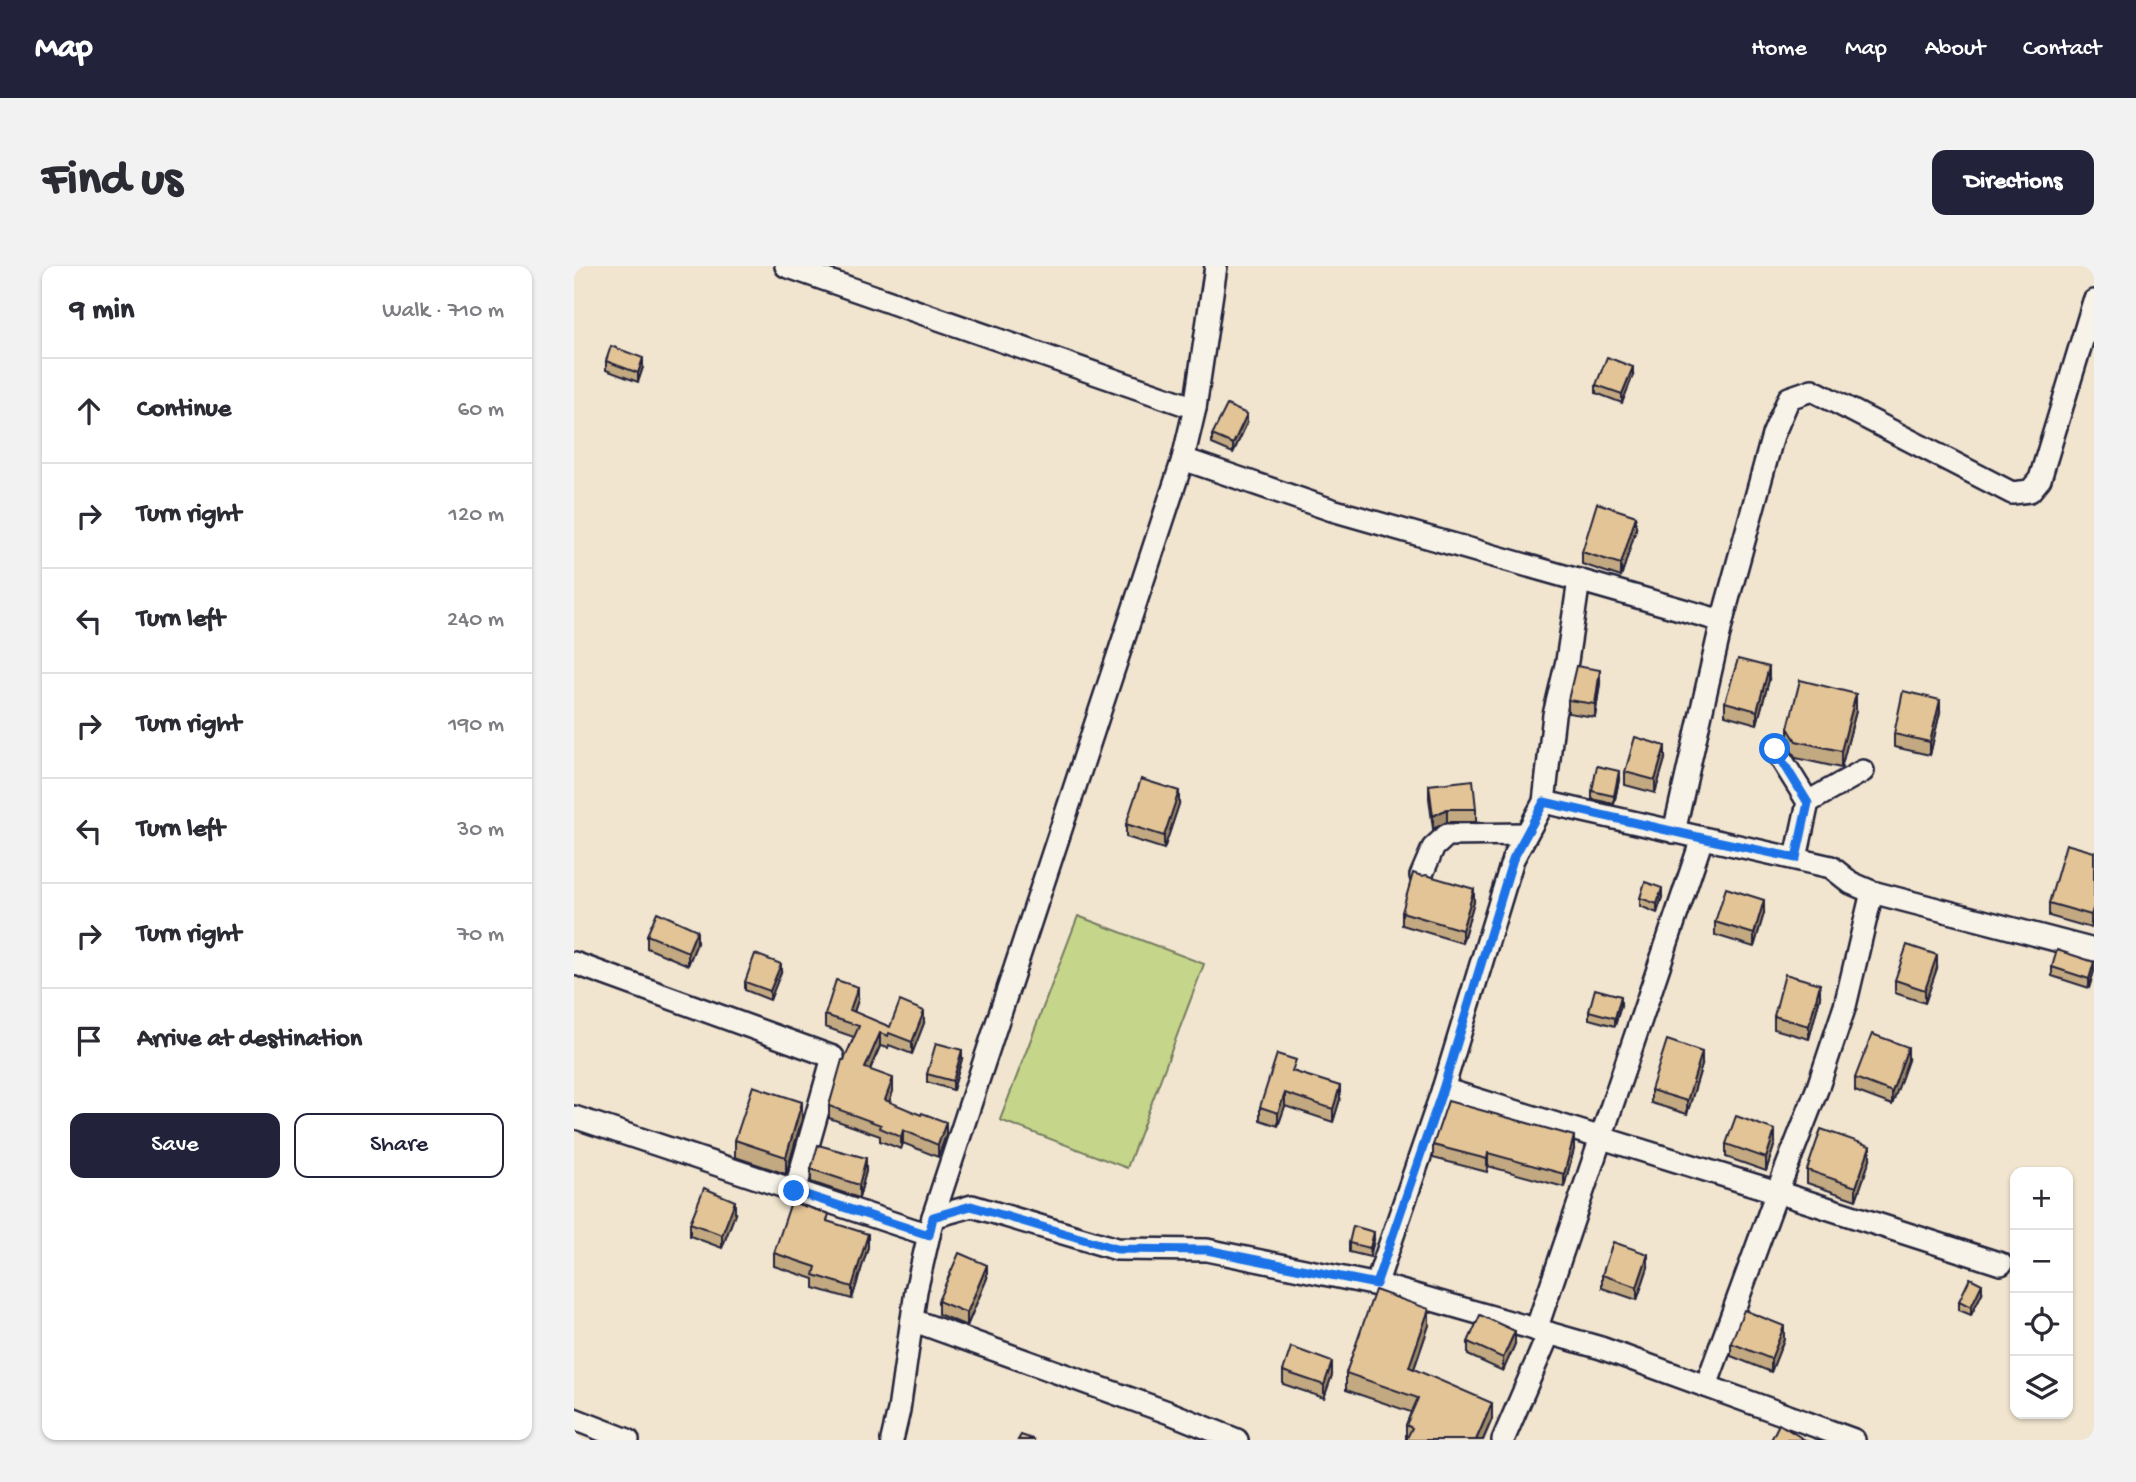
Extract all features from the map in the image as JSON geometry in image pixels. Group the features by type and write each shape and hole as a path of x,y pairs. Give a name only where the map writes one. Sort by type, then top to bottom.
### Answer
{"street":[{"path":"786,266 1195,408"},
{"path":"892,1440 916,1291 931,1226 1182,458 1195,408 1216,266"},
{"path":"1674,832 1723,621 1773,435 1789,398 1812,390 2012,493 2030,491 2039,478 2094,301"},
{"path":"1182,458 1332,510 1723,621"},
{"path":"1376,1284 1443,1089 1513,859 1544,802 1554,715 1567,661 1578,580"},
{"path":"1775,749 1808,803 1796,858"},
{"path":"1808,803 1863,771"},
{"path":"1544,802 1831,867 1851,883 1872,892 2094,950"},
{"path":"1421,876 1433,848 1447,835 1526,834"},
{"path":"1503,1440 1542,1331 1601,1137 1702,838"},
{"path":"1706,1387 1818,1087 1844,1006 1872,892"},
{"path":"574,963 834,1057 794,1191"},
{"path":"1443,1089 2001,1264"},
{"path":"574,1117 794,1191 931,1226 971,1206 1117,1249 1207,1250 1376,1284 1601,1349 1854,1440"},
{"path":"912,1320 1170,1413 1237,1440"},
{"path":"574,1419 628,1440"}],"green space":[{"path":"1078,916 1204,964 1127,1168 1000,1120"}],"building":[{"path":"611,346 643,358 638,373 606,361"},
{"path":"1607,357 1633,367 1622,394 1596,385"},
{"path":"1227,405 1247,414 1233,444 1212,435"},
{"path":"1597,503 1636,516 1621,564 1582,552"},
{"path":"1738,659 1769,667 1757,711 1725,702"},
{"path":"1576,666 1600,670 1595,704 1568,700"},
{"path":"1800,680 1856,694 1841,751 1796,741 1788,728"},
{"path":"1903,691 1940,700 1930,742 1894,734"},
{"path":"1635,737 1665,746 1655,780 1625,772"},
{"path":"1597,766 1619,771 1614,796 1592,791"},
{"path":"1141,779 1179,791 1164,836 1126,824"},
{"path":"1473,780 1476,809 1447,809 1433,816 1429,785"},
{"path":"2066,844 2094,852 2094,906 2091,915 2049,903"},
{"path":"1413,873 1474,889 1462,930 1402,912"},
{"path":"1645,882 1662,888 1657,904 1640,898"},
{"path":"1726,888 1764,900 1754,934 1715,922"},
{"path":"657,912 697,930 688,952 647,935"},
{"path":"1907,945 1937,955 1925,990 1895,980"},
{"path":"2057,950 2094,962 2089,979 2052,967"},
{"path":"755,954 781,964 770,991 745,982"},
{"path":"1785,974 1820,984 1809,1026 1774,1016"},
{"path":"836,980 858,987 850,1010 890,1027 900,1001 924,1011 912,1042 889,1033 888,1036 880,1033 865,1068 893,1078 885,1100 946,1122 938,1145 903,1130 901,1137 880,1128 881,1125 829,1106 842,1060 859,1026 825,1015"},
{"path":"1595,989 1621,996 1615,1018 1589,1011"},
{"path":"1872,1034 1908,1047 1892,1092 1855,1078"},
{"path":"1667,1040 1702,1052 1687,1101 1651,1090"},
{"path":"936,1043 962,1050 953,1081 927,1074"},
{"path":"1277,1054 1296,1060 1292,1071 1340,1086 1333,1109 1285,1093 1278,1113 1260,1107"},
{"path":"753,1086 802,1102 786,1157 735,1140"},
{"path":"1448,1101 1574,1136 1564,1174 1488,1153 1487,1159 1433,1145"},
{"path":"1736,1116 1775,1130 1766,1158 1726,1144"},
{"path":"1821,1129 1870,1146 1856,1187 1807,1170"},
{"path":"818,1145 866,1158 859,1185 811,1169"},
{"path":"704,1188 735,1201 722,1235 690,1223"},
{"path":"791,1202 829,1214 827,1221 868,1234 852,1287 814,1275 816,1267 774,1253"},
{"path":"1353,1226 1374,1232 1370,1248 1349,1243"},
{"path":"1613,1242 1648,1254 1637,1287 1602,1275"},
{"path":"959,1253 987,1265 967,1313 938,1301"},
{"path":"1970,1278 1982,1284 1971,1307 1959,1301"},
{"path":"1375,1290 1429,1309 1409,1367 1492,1403 1476,1440 1406,1440 1412,1428 1406,1425 1418,1398 1346,1373"},
{"path":"1744,1310 1784,1326 1771,1359 1731,1343"},
{"path":"1480,1315 1515,1331 1503,1358 1468,1342"},
{"path":"1291,1347 1332,1362 1324,1385 1283,1371"},
{"path":"1779,1424 1805,1440 1771,1440"},
{"path":"1021,1435 1035,1440 1018,1440"}],"route":[{"path":"794,1191 929,1235 933,1217 971,1206 1117,1249 1207,1250 1376,1284 1443,1089 1513,859 1544,802 1796,858 1808,803 1775,749"}]}
